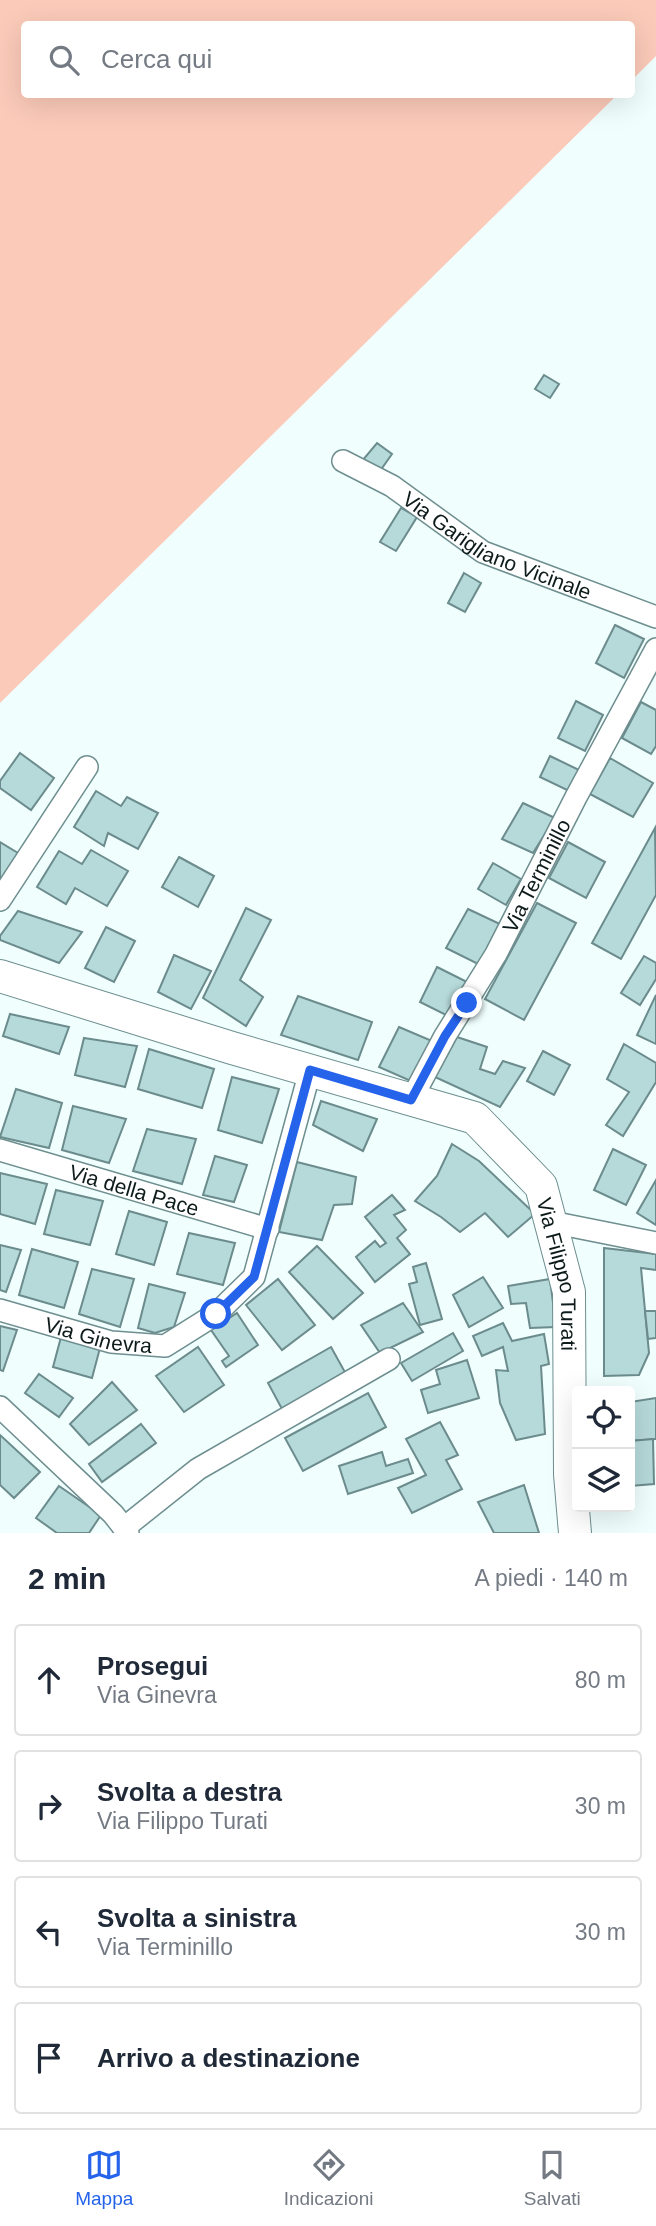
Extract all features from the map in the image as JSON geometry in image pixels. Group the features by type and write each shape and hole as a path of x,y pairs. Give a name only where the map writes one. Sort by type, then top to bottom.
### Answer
{"main road":[{"name":"Via Filippo Turati","path":"3,983 475,1118 541,1186 569,1292 570,1474 575,1533"}],"street":[{"name":"Via Garigliano Vicinale","path":"343,461 392,486 483,552 656,617"},
{"name":"Via Terminillo","path":"411,1100 445,1036 496,954 656,649"},
{"path":"0,900 87,767"},
{"name":"Via Ginevra","path":"0,1310 111,1342 165,1346 216,1314 254,1277 310,1070"},
{"name":"Via della Pace","path":"0,1150 268,1229"},
{"path":"551,1222 656,1243"},
{"path":"0,1407 113,1514 126,1531 198,1469 389,1359"}],"shaded area":[{"path":"0,0 656,0 656,56 635,77 635,21 21,21 21,98 614,98 0,703"}],"building":[{"path":"544,375 559,384 550,398 535,389"},
{"path":"377,443 392,454 380,471 362,461"},
{"path":"401,508 417,517 396,551 380,542"},
{"path":"464,573 481,583 465,612 448,603"},
{"path":"615,625 644,639 624,678 596,663"},
{"path":"576,701 603,715 585,751 558,738"},
{"path":"641,702 656,710 656,746 651,754 622,738"},
{"path":"20,753 54,778 31,810 0,788 0,781"},
{"path":"550,756 579,770 569,791 540,777"},
{"path":"610,758 653,783 633,817 590,794"},
{"path":"96,791 121,806 127,797 158,813 138,849 108,833 104,846 74,827"},
{"path":"523,803 555,818 533,853 502,839"},
{"path":"655,828 656,895 621,959 592,943"},
{"path":"0,842 18,853 0,883"},
{"path":"568,842 605,862 586,898 549,878"},
{"path":"91,850 128,871 107,906 75,888 66,904 37,887 59,851 82,864"},
{"path":"179,857 214,876 198,907 162,887"},
{"path":"493,863 521,879 506,905 478,889"},
{"path":"537,903 576,923 524,1020 485,999"},
{"path":"246,908 271,920 240,980 263,997 246,1026 203,998"},
{"path":"468,909 502,925 480,965 446,948"},
{"path":"18,911 82,932 59,963 0,940 0,936"},
{"path":"106,927 135,941 114,982 85,968"},
{"path":"174,955 211,971 191,1009 158,992"},
{"path":"644,956 656,963 656,979 640,1005 621,993"},
{"path":"437,967 467,982 448,1016 420,1002"},
{"path":"656,995 656,1044 637,1035"},
{"path":"298,996 372,1022 358,1060 281,1035"},
{"path":"10,1014 69,1027 59,1054 3,1036"},
{"path":"399,1027 432,1041 413,1082 379,1067"},
{"path":"457,1037 487,1047 480,1069 495,1074 503,1061 525,1068 500,1107 435,1077"},
{"path":"84,1038 137,1046 125,1087 75,1075"},
{"path":"624,1044 656,1063 656,1082 623,1136 606,1125 629,1092 607,1079"},
{"path":"149,1049 214,1069 202,1108 138,1089"},
{"path":"543,1051 570,1065 554,1095 527,1081"},
{"path":"232,1077 279,1089 262,1143 218,1130"},
{"path":"16,1089 62,1103 49,1148 0,1137"},
{"path":"321,1101 377,1119 363,1151 313,1125"},
{"path":"73,1106 126,1119 109,1163 62,1150"},
{"path":"147,1129 196,1139 182,1184 133,1171"},
{"path":"452,1144 479,1161 535,1214 508,1237 485,1213 460,1232 415,1201 437,1176"},
{"path":"613,1149 646,1165 626,1205 594,1190"},
{"path":"215,1156 247,1165 234,1202 203,1195"},
{"path":"297,1162 356,1177 352,1204 334,1205 322,1240 279,1232"},
{"path":"0,1173 47,1184 35,1224 0,1214"},
{"path":"656,1180 656,1225 637,1213"},
{"path":"56,1190 103,1201 90,1245 44,1234"},
{"path":"392,1195 405,1210 394,1215 406,1230 397,1238 410,1254 375,1282 356,1257 375,1241 380,1247 386,1243 365,1217"},
{"path":"129,1211 167,1222 154,1265 116,1254"},
{"path":"189,1233 235,1243 223,1285 177,1274"},
{"path":"0,1245 21,1250 6,1292 0,1290"},
{"path":"317,1246 363,1293 333,1319 289,1272"},
{"path":"604,1248 656,1254 656,1270 641,1268 649,1353 639,1375 604,1376"},
{"path":"32,1249 78,1262 64,1308 19,1295"},
{"path":"426,1263 442,1319 420,1325 409,1284 417,1282 413,1267"},
{"path":"92,1269 134,1279 120,1327 79,1314"},
{"path":"483,1277 503,1308 469,1327 453,1295"},
{"path":"278,1279 315,1325 282,1350 246,1305"},
{"path":"550,1279 556,1327 530,1328 526,1303 511,1304 508,1286"},
{"path":"149,1284 185,1293 174,1327 155,1333 138,1328"},
{"path":"403,1303 423,1332 380,1353 361,1325"},
{"path":"645,1311 656,1311 656,1338 648,1339"},
{"path":"237,1313 258,1345 226,1367 222,1361 229,1356 211,1330"},
{"path":"503,1323 512,1341 544,1334 549,1364 541,1366 545,1434 516,1440 500,1403 496,1370 508,1371 503,1347 482,1356 473,1336"},
{"path":"0,1326 17,1330 3,1371 0,1370"},
{"path":"453,1333 463,1351 412,1381 401,1363"},
{"path":"61,1337 100,1348 92,1378 53,1367"},
{"path":"198,1347 224,1385 184,1412 156,1376"},
{"path":"331,1347 346,1374 282,1409 268,1383"},
{"path":"467,1360 479,1398 428,1413 421,1390 440,1384 436,1370"},
{"path":"39,1374 73,1398 59,1417 25,1393"},
{"path":"112,1382 137,1410 89,1445 70,1424"},
{"path":"368,1393 386,1427 303,1471 285,1438"},
{"path":"656,1398 656,1439 635,1441 635,1401"},
{"path":"440,1422 458,1455 446,1460 462,1489 412,1513 398,1488 426,1475 406,1439"},
{"path":"141,1424 156,1443 102,1482 89,1464"},
{"path":"0,1435 40,1472 14,1498 0,1485"},
{"path":"653,1439 654,1484 635,1486 635,1441"},
{"path":"382,1452 386,1466 408,1459 413,1473 348,1494 339,1466"},
{"path":"524,1485 539,1533 494,1533 478,1502"},
{"path":"59,1486 101,1515 89,1533 57,1533 36,1518"}],"route":[{"path":"216,1314 254,1277 310,1070 411,1100 445,1036 467,1003"}]}
